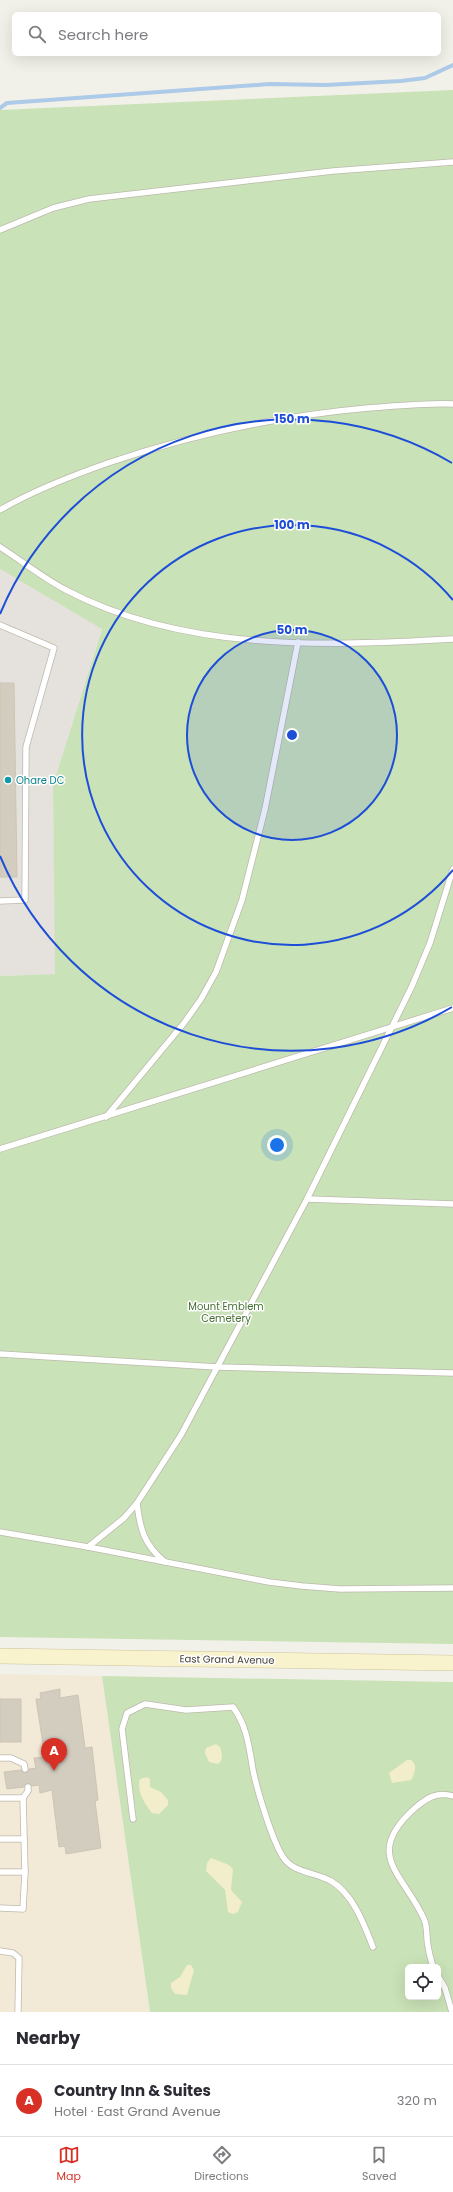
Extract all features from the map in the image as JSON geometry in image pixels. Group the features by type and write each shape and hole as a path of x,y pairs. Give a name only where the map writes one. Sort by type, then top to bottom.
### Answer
{"main road":[{"name":"East Grand Avenue","path":"0,1656 453,1663"}],"lane":[{"path":"0,230 53,208 89,199 333,171 453,162"},
{"path":"0,510 27,495 92,469 132,455 215,432 332,412 404,405 453,404"},
{"path":"0,547 66,590 122,614 188,632 298,642 453,640"},
{"path":"0,625 54,648 26,747 25,900 0,901"},
{"path":"106,1117 184,1023 201,999 216,972 242,900 265,809 298,642"},
{"path":"88,1547 124,1518 137,1503 169,1455 217,1367 307,1199 392,1026 430,943 453,869"},
{"path":"0,1149 453,1008"},
{"path":"307,1199 385,1203 453,1204"},
{"path":"0,1354 217,1367 453,1373"},
{"path":"137,1503 139,1520 147,1543 154,1553 167,1563"},
{"path":"0,1532 88,1547 269,1582 340,1589 453,1588"},
{"path":"133,1819 122,1729 127,1713 145,1704 186,1710 233,1707 241,1717 247,1733 254,1772 272,1833 281,1854 293,1867 330,1881 340,1888 361,1919 373,1947"},
{"path":"0,1758 10,1758 24,1764 24,1769"},
{"path":"0,1908 23,1909 25,1872 24,1798 28,1791 28,1786"},
{"path":"432,1964 428,1948 424,1920 389,1860 388,1852 392,1836 406,1817 425,1799 440,1794 453,1796"},
{"path":"0,1798 24,1798"},
{"path":"0,1839 24,1839"},
{"path":"0,1872 25,1872"},
{"path":"0,1952 13,1953 19,1958 18,2012"},
{"path":"441,1981 445,1988 452,2012"}],"shaded area":[{"path":"0,569 102,628 53,785 56,974 0,976"},
{"path":"0,1674 102,1676 150,2012 0,2012"}],"green space":[{"name":"Mount Emblem Cemetery","path":"453,90 453,1644 0,1637 0,976 55,974 53,785 102,629 0,569 0,110"},
{"path":"102,1676 453,1682 453,2012 150,2012"}],"sand":[{"path":"216,1744 220,1747 222,1754 222,1758 218,1764 209,1762 205,1753 206,1748"},
{"path":"407,1760 411,1760 415,1765 415,1772 411,1780 392,1783 389,1773"},
{"path":"147,1777 150,1779 150,1787 161,1792 168,1800 168,1805 159,1814 152,1813 140,1793 140,1779"},
{"path":"211,1858 229,1865 233,1869 231,1890 242,1902 238,1912 233,1914 228,1912 225,1890 206,1871 207,1863"},
{"path":"187,1965 191,1965 194,1970 187,1995 175,1994 171,1988 171,1983 180,1977"}],"building":[{"name":"Ohare DC","path":"0,683 14,683 17,877 0,877"},
{"path":"60,1689 60,1698 78,1695 85,1748 92,1747 98,1800 95,1801 101,1848 66,1854 65,1846 59,1847 52,1790 40,1793 39,1785 32,1786 28,1783 24,1787 7,1789 4,1772 21,1770 26,1773 29,1769 36,1768 34,1758 45,1757 36,1699 41,1699 40,1693"},
{"path":"0,1699 21,1699 21,1742 0,1742"}],"waterway":[{"path":"0,108 7,103 270,84 326,85 401,81 425,78 453,65"}],"place":[{"name":"Ohare DC","path":"8,780"},
{"name":"Country Inn & Suites","path":"54,1771"}]}
